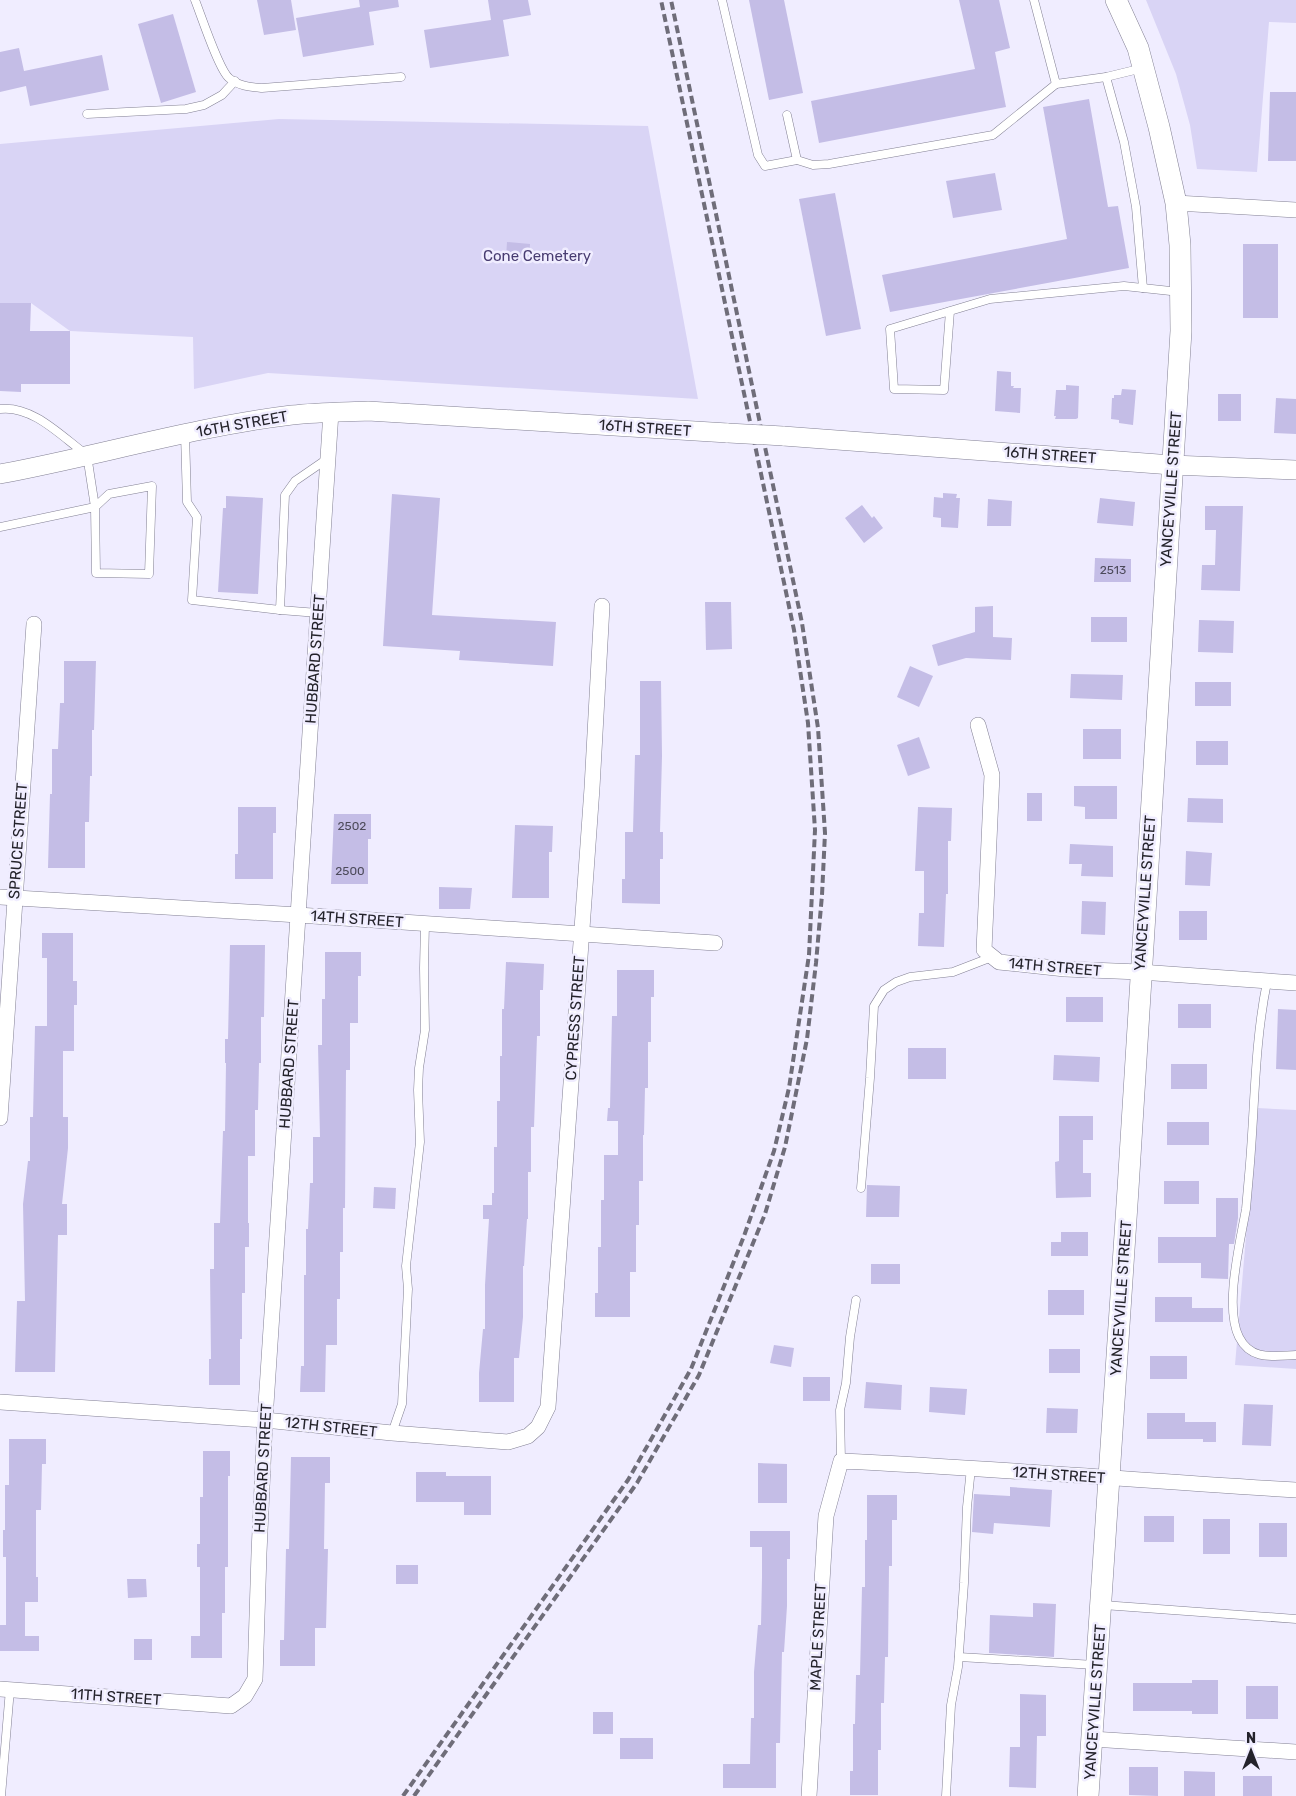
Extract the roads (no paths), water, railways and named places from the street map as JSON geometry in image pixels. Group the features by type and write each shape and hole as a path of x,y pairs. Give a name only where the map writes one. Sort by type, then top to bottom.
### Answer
{"main road":[{"name":"YANCEYVILLE STREET","path":"1088,1796 1181,331 1180,245 1176,202 1144,68 1138,48 1116,0"}],"street":[{"path":"1176,202 1296,210"},
{"name":"16TH STREET","path":"0,474 185,434 292,415 368,411 783,436 1172,464 1296,470"},
{"name":"HUBBARD STREET","path":"231,1706 245,1696 255,1679 258,1553 265,1420 331,412"},
{"name":"CYPRESS STREET","path":"538,1428 548,1407 602,606"},
{"name":"SPRUCE STREET","path":"0,1118 7,898 34,624"},
{"name":"14TH STREET","path":"978,725 992,775 984,950 992,957 999,962 1056,968 1296,983"},
{"name":"14TH STREET","path":"7,898 425,923 715,943"},
{"name":"12TH STREET","path":"0,1402 265,1420 508,1442 528,1436 538,1428"},
{"name":"12TH STREET","path":"841,1461 1296,1490"},
{"name":"MAPLE STREET","path":"809,1796 826,1516 841,1461"},
{"name":"11TH STREET","path":"5,1689 231,1706"},
{"path":"1092,1739 1296,1752"}],"lane":[{"path":"195,0 222,68 229,78 242,85 262,88 401,77"},
{"path":"722,0 758,155 765,166 797,160 813,165 829,164 992,135 1056,84 1106,77 1144,68"},
{"path":"1034,0 1056,84"},
{"path":"1106,77 1124,142 1136,207 1143,288"},
{"path":"87,114 186,109 204,105 222,95 235,82"},
{"path":"786,115 797,160"},
{"path":"950,311 944,390 894,389 890,329 950,311 990,299 1124,286 1180,292"},
{"path":"0,409 25,411 53,429 87,455 94,507 96,573 149,574 152,486 109,494 94,507 0,527"},
{"path":"185,434 187,502 197,516 192,600 318,613"},
{"path":"280,610 285,495 295,481 328,459"},
{"path":"392,1433 402,1404 408,1289 406,1266 420,1142 418,1090 425,1030 425,923"},
{"path":"861,1188 874,1006 884,990 896,982 910,977 953,972 992,957"},
{"path":"1267,982 1260,1024 1248,1190 1235,1277 1235,1328 1248,1350 1259,1355 1296,1355"},
{"path":"841,1461 840,1410 846,1383 850,1337 856,1300"},
{"path":"946,1796 951,1705 958,1657 971,1468"},
{"path":"1101,1605 1296,1619"},
{"path":"958,1657 1097,1665"},
{"path":"2,1796 5,1689"}],"railway":[{"path":"403,1796 628,1480 691,1369 744,1236 774,1151 789,1088 809,955 815,830 808,723 794,630 661,0"},
{"path":"414,1796 637,1483 699,1375 765,1214 785,1147 807,1039 822,895 825,833 818,728 802,623 671,0"}],"park label":[{"name":"Cone Cemetery","path":"537,256"}]}
